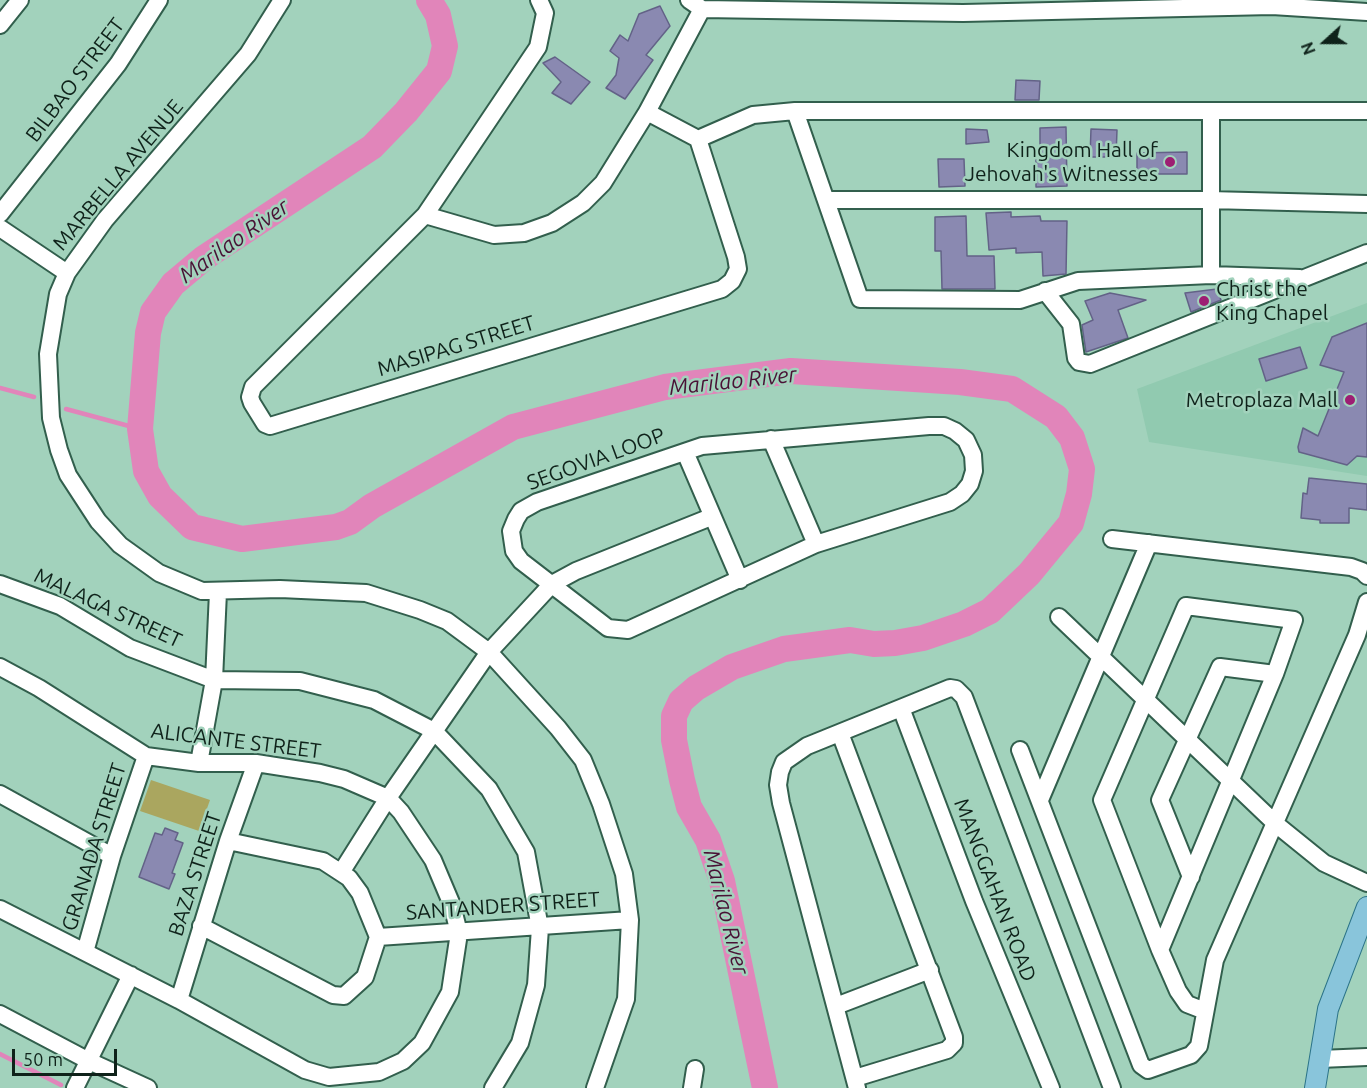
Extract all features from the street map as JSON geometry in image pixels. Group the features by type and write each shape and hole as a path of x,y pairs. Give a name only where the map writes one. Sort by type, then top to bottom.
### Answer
{"main road":[{"path":"1315,1088 1328,1009 1367,907"}],"street":[{"path":"0,26 21,0"},
{"name":"BILBAO STREET","path":"0,214 118,64 159,0"},
{"name":"MARBELLA AVENUE","path":"282,0 248,54 105,220 67,273 58,294 48,354 51,418 68,476 98,521 127,550 177,581 202,591 280,589 366,594 406,605 447,621 489,652 583,760 601,804 624,874 630,921 626,999 595,1088"},
{"path":"539,0 545,13 538,47 425,215 494,235 524,233 552,223 583,203 603,183 647,112 696,4 963,13 1272,6 1367,12"},
{"path":"647,112 698,139 753,115 795,111 1367,111"},
{"path":"795,111 860,299 1020,300 1078,281 1211,275 1300,278"},
{"path":"1211,111 1209,200 1211,275"},
{"name":"MASIPAG STREET","path":"425,215 253,387 250,397 265,424 270,426 722,289 732,281 738,269 698,139"},
{"path":"826,200 1209,200 1367,204"},
{"path":"0,228 67,273"},
{"path":"1045,291 1071,324 1076,358 1079,363 1090,364 1367,253"},
{"name":"SEGOVIA LOOP","path":"944,426 956,431 966,440 973,455 974,471 970,484 962,494 950,502 816,544 740,580 621,631 608,628 521,561 514,551 511,531 521,511 537,502 685,452 723,442 771,439 944,426"},
{"path":"771,439 816,544"},
{"path":"685,452 740,580"},
{"path":"342,871 388,798 489,652 552,584 576,571 711,516"},
{"path":"1112,539 1352,567 1367,576"},
{"path":"1040,800 1149,543"},
{"name":"MALAGA STREET","path":"0,584 60,606 130,648 214,680 300,681 374,700 434,731 489,789 526,852 540,928 536,985 523,1032 512,1058 493,1088"},
{"path":"199,763 214,680 218,592"},
{"path":"1020,750 1144,1069 1154,1068 1195,1051 1215,960 1276,825 1322,711 1357,635 1367,602"},
{"path":"1160,950 1275,674 1294,620 1186,606 1102,800 1160,950 1182,998 1193,1008 1205,1011"},
{"path":"1059,617 1276,825 1324,863 1367,883"},
{"path":"1191,877 1160,800 1220,667 1275,674"},
{"name":"ALICANTE STREET","path":"0,668 39,688 146,756 199,763 256,763 344,779 388,798 402,812 433,860 452,905 459,933 450,992 422,1043 403,1061 368,1075 329,1077 305,1070 179,1000 0,909"},
{"path":"840,733 953,1029 954,1043 947,1050 856,1083 778,785 784,762 807,746 944,689 956,689 964,697 1112,1088"},
{"name":"MANGGAHAN ROAD","path":"900,708 974,901 1051,1088"},
{"name":"GRANADA STREET","path":"85,952 112,856 146,756"},
{"name":"BAZA STREET","path":"179,1000 228,841 256,763"},
{"path":"0,794 112,856"},
{"name":"SANTANDER STREET","path":"201,926 333,995 344,996 365,977 378,937 360,892 342,871 323,861 228,841"},
{"name":"SANTANDER STREET","path":"378,937 630,921"},
{"path":"836,1006 930,970"},
{"path":"75,1088 131,975"},
{"path":"0,1014 89,1061 148,1088"},
{"path":"1320,1059 1367,1057"},
{"path":"692,1088 695,1069"}],"shaded area":[{"name":"Metroplaza Mall","path":"1367,303 1367,476 1149,442 1137,389"},
{"path":"151,780 210,800 199,831 140,811"}],"building":[{"path":"660,6 670,26 646,55 653,60 625,99 606,88 616,75 619,58 610,51 620,35 628,41 639,14"},
{"path":"555,57 590,82 571,104 552,93 561,82 543,63"},
{"path":"1016,80 1040,81 1039,100 1015,100"},
{"path":"1066,127 1067,186 1036,187 1036,159 1040,159 1040,128"},
{"path":"966,129 987,130 989,142 966,144"},
{"path":"1091,129 1117,130 1116,157 1090,157"},
{"path":"1187,152 1187,174 1137,174 1137,153"},
{"path":"938,159 964,159 965,186 939,187"},
{"path":"1011,212 1011,217 1040,216 1041,221 1067,221 1066,274 1043,276 1042,252 1016,253 1016,248 989,250 986,213"},
{"path":"966,216 967,256 994,256 995,289 942,289 941,251 935,251 935,217"},
{"name":"Christ the King Chapel","path":"1217,289 1221,300 1191,312 1185,293"},
{"path":"1110,293 1146,300 1118,310 1128,338 1086,352 1082,325 1093,320 1085,301"},
{"name":"Metroplaza Mall","path":"1367,323 1367,457 1357,456 1347,465 1299,452 1298,447 1303,428 1318,436 1344,372 1320,365 1332,337"},
{"path":"1300,347 1307,368 1266,381 1259,359"},
{"path":"1309,478 1367,484 1367,510 1349,508 1349,523 1320,523 1320,520 1301,518 1303,493 1307,494"},
{"path":"165,828 178,833 175,840 183,843 169,889 139,877 155,833 162,835"}],"waterway":[{"name":"Marilao River","path":"429,0 438,15 445,46 439,71 406,112 372,147 204,258 173,284 153,312 148,333 140,429 146,471 160,496 192,527 242,539 336,527 350,522 372,506 513,427 665,387 791,371 960,382 1012,389 1056,417 1072,438 1082,469 1079,494 1071,523 1029,574 990,611 964,624 923,638 874,644 850,640 784,649 732,667 696,688 681,701 674,716 674,740 682,780 689,807 708,840 722,881 765,1088"},
{"path":"0,388 34,397"},
{"path":"66,409 140,429"},
{"path":"0,1054 61,1085"}],"place":[{"name":"Kingdom Hall of Jehovah's Witnesses","path":"1170,162"},
{"name":"Christ the King Chapel","path":"1204,301"},
{"name":"Metroplaza Mall","path":"1350,400"}]}
